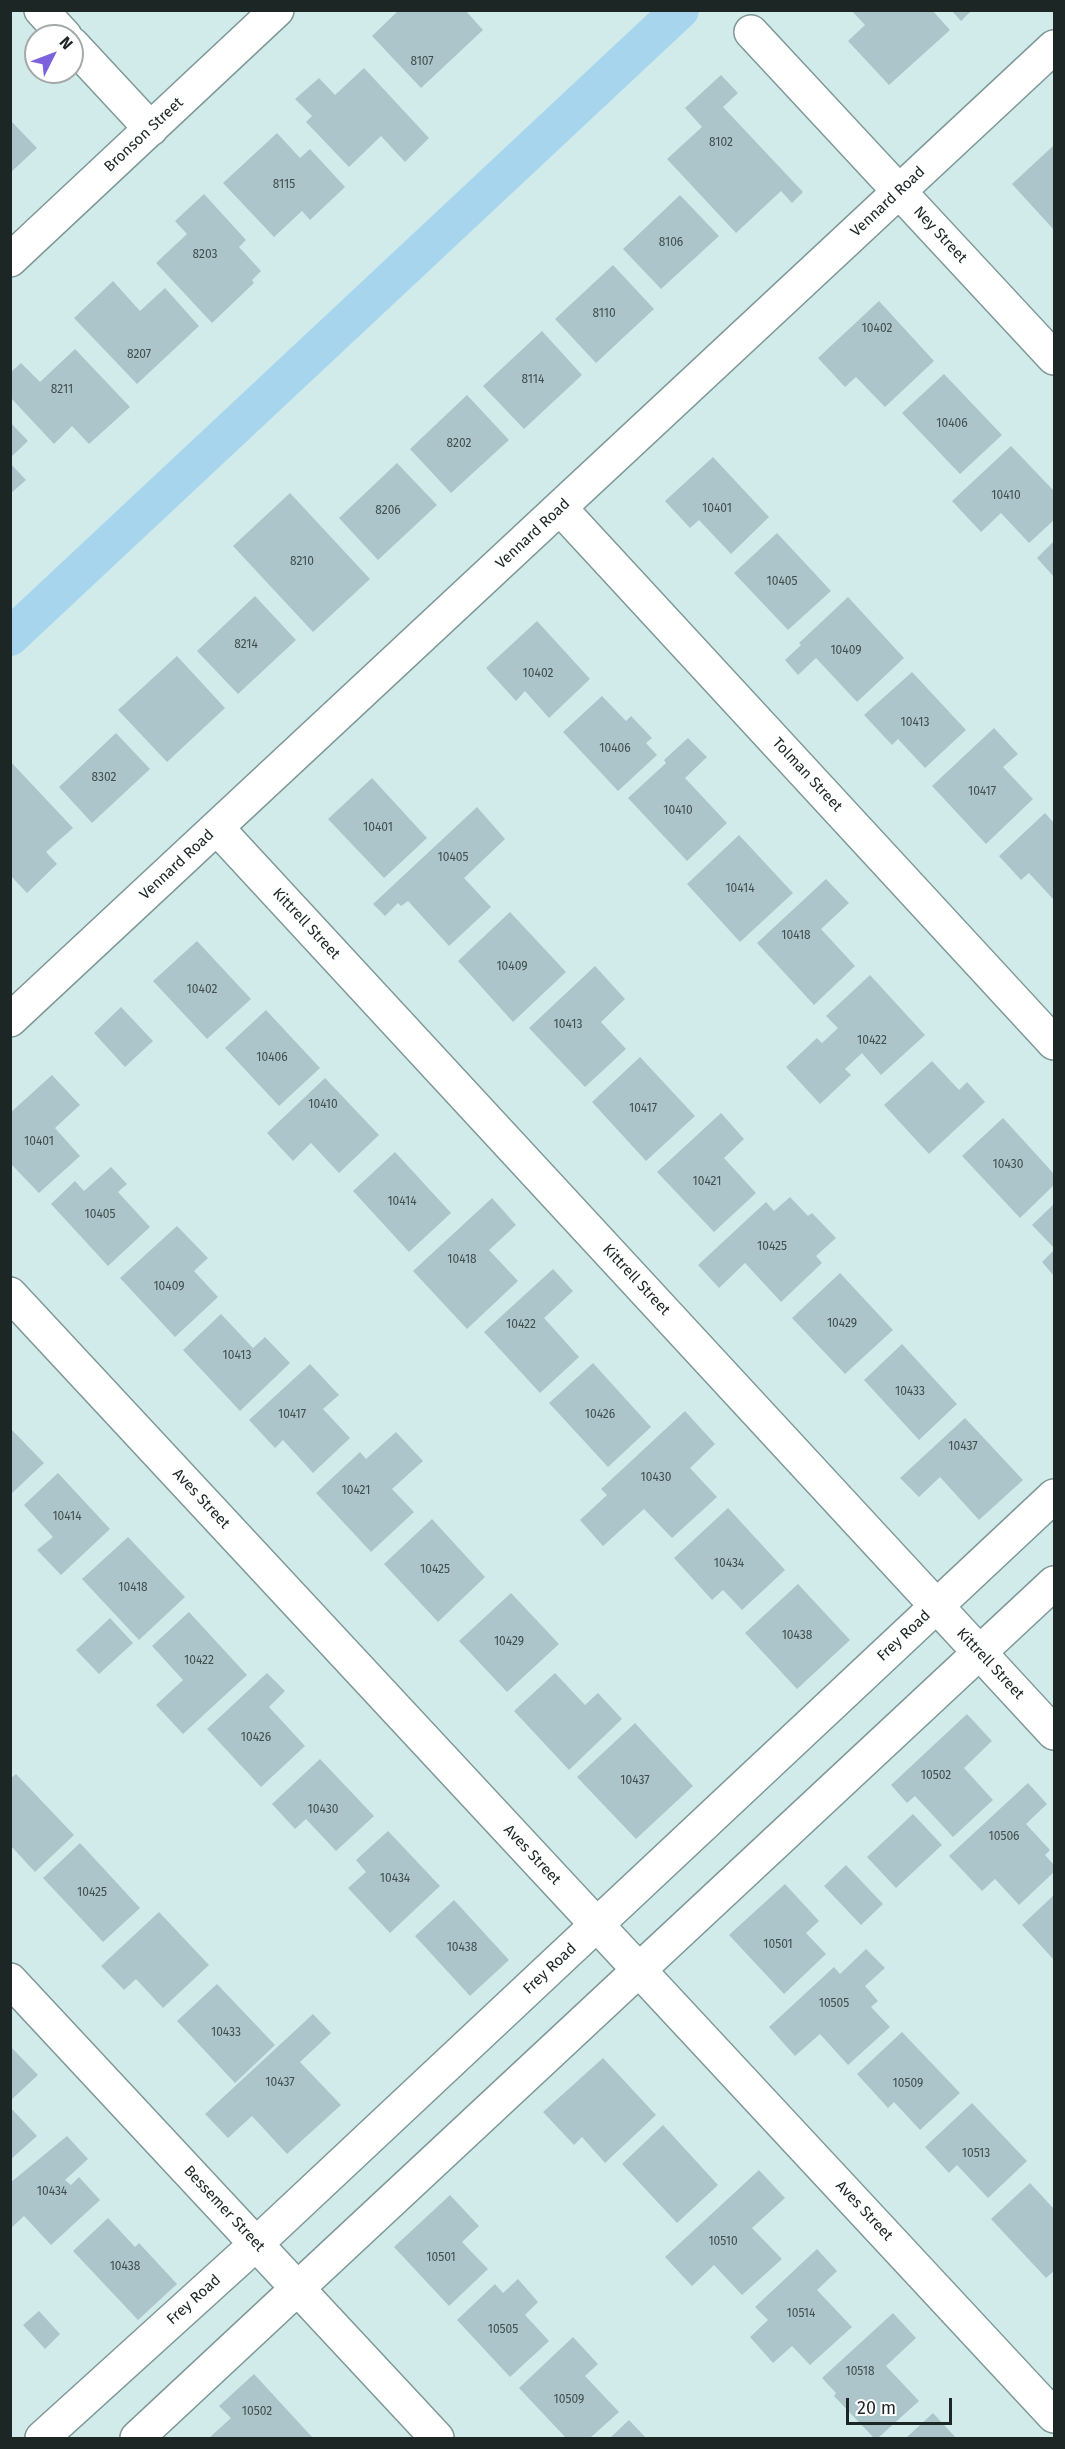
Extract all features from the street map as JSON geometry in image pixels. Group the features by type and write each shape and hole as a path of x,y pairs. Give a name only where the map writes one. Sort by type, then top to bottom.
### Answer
{"street":[{"path":"41,10 54,24"},
{"name":"Bronson Street","path":"10,260 277,10"},
{"name":"Ney Street","path":"751,32 1054,358"},
{"name":"Vennard Road","path":"10,1020 1054,47"},
{"path":"84,57 151,129"},
{"name":"Tolman Street","path":"560,508 1054,1043"},
{"name":"Kittrell Street","path":"217,828 1054,1733"},
{"name":"Aves Street","path":"10,1294 1054,2416"},
{"name":"Frey Road","path":"42,2439 256,2244 1054,1496"},
{"path":"137,2439 1054,1583"},
{"name":"Bessemer Street","path":"10,1980 437,2439"}],"building":[{"path":"399,10 465,10 483,30 421,88 372,36"},
{"path":"851,10 932,10 950,30 889,85 848,41 865,25"},
{"path":"951,10 972,10 961,21"},
{"path":"364,68 429,138 405,162 381,136 349,167 306,122 312,116 295,99 319,78 335,95"},
{"path":"721,75 738,93 723,107 803,192 792,203 781,191 736,233 667,159 702,127 685,108"},
{"path":"10,120 37,148 10,173"},
{"path":"277,133 300,158 310,149 345,187 310,220 302,211 274,237 223,183"},
{"path":"1053,146 1054,148 1054,230 1012,184"},
{"path":"204,194 246,240 239,247 261,271 252,280 254,283 212,323 156,263 187,234 175,221"},
{"path":"680,195 719,236 661,289 623,249"},
{"path":"613,265 654,309 596,363 555,319"},
{"path":"113,281 140,311 165,288 199,326 137,384 74,318"},
{"path":"879,301 934,361 885,407 856,377 845,387 818,358"},
{"path":"542,331 582,375 524,429 483,386"},
{"path":"75,349 130,407 89,444 72,426 54,444 10,397 10,373 21,363 40,382"},
{"path":"944,374 1002,435 960,474 902,413"},
{"path":"467,395 509,440 451,493 410,449"},
{"path":"10,422 28,441 10,458"},
{"path":"1011,446 1054,491 1054,520 1029,543 1001,513 981,532 952,501"},
{"path":"713,457 769,517 731,554 699,520 690,528 665,501"},
{"path":"10,463 26,480 10,494"},
{"path":"397,463 437,505 378,560 339,518"},
{"path":"290,493 370,579 313,632 233,546"},
{"path":"777,533 831,591 788,630 734,573"},
{"path":"1054,541 1054,577 1037,558"},
{"path":"255,596 296,640 238,694 197,651"},
{"path":"848,597 904,658 857,702 816,658 798,675 785,660 801,645 799,643"},
{"path":"537,621 590,679 549,718 525,691 516,701 486,668"},
{"path":"177,656 225,708 167,762 118,710"},
{"path":"912,672 966,730 925,768 898,739 892,745 864,715"},
{"path":"602,696 626,721 631,716 652,738 646,743 657,755 618,791 563,732"},
{"path":"994,728 1018,754 1003,767 1033,799 986,844 932,786"},
{"path":"116,733 150,769 92,823 59,787"},
{"path":"688,738 707,757 685,778 727,823 687,861 628,798 666,763 664,760"},
{"path":"10,761 73,828 46,852 57,864 27,893 10,875"},
{"path":"372,778 427,838 384,878 328,819"},
{"path":"477,807 505,839 464,878 491,907 449,946 408,901 401,906 398,903 385,916 373,904"},
{"path":"1045,813 1054,823 1054,900 1029,873 1021,880 999,856"},
{"path":"739,835 793,893 740,942 687,884"},
{"path":"826,879 849,903 821,929 855,966 814,1005 757,943"},
{"path":"510,912 566,972 513,1022 458,961"},
{"path":"197,941 251,999 207,1039 153,981"},
{"path":"595,966 625,999 601,1022 626,1049 585,1087 529,1028"},
{"path":"870,975 925,1035 881,1075 862,1053 845,1069 851,1075 820,1104 786,1067 817,1038 822,1043 838,1028 826,1016"},
{"path":"121,1007 153,1041 125,1067 94,1033"},
{"path":"266,1010 320,1068 279,1106 225,1048"},
{"path":"640,1057 695,1116 646,1161 592,1102"},
{"path":"932,1061 959,1090 967,1082 985,1102 929,1154 884,1105"},
{"path":"52,1075 80,1105 55,1128 80,1156 39,1193 10,1163 10,1113"},
{"path":"325,1078 379,1135 339,1173 311,1143 293,1161 267,1133"},
{"path":"721,1113 744,1139 724,1158 756,1193 714,1232 657,1172"},
{"path":"1003,1118 1054,1174 1054,1185 1020,1218 962,1156"},
{"path":"395,1152 451,1213 409,1252 353,1191"},
{"path":"111,1167 127,1184 118,1192 150,1227 108,1266 51,1204 75,1181 84,1191"},
{"path":"790,1197 808,1216 812,1213 836,1238 816,1256 822,1263 781,1302 745,1263 719,1288 698,1265 766,1202 774,1211"},
{"path":"492,1198 516,1225 489,1250 518,1281 467,1329 413,1271"},
{"path":"1054,1204 1054,1248 1032,1225"},
{"path":"177,1226 208,1258 194,1271 218,1297 175,1337 120,1278"},
{"path":"1054,1250 1054,1276 1042,1262"},
{"path":"553,1269 573,1291 544,1318 579,1357 540,1393 484,1332"},
{"path":"840,1273 893,1330 845,1374 792,1318"},
{"path":"221,1314 253,1348 265,1337 290,1363 240,1411 183,1350"},
{"path":"902,1344 957,1404 919,1440 864,1380"},
{"path":"593,1363 651,1427 608,1467 549,1403"},
{"path":"310,1364 339,1395 323,1409 350,1438 313,1473 283,1440 275,1448 249,1420"},
{"path":"685,1411 715,1444 690,1468 717,1497 672,1538 644,1509 603,1546 580,1520 607,1495 601,1489"},
{"path":"965,1418 1023,1480 979,1520 940,1477 919,1497 900,1478"},
{"path":"10,1428 44,1463 10,1495"},
{"path":"396,1432 423,1461 392,1489 414,1512 371,1552 316,1493 360,1452 366,1459"},
{"path":"58,1473 110,1529 61,1575 37,1550 53,1537 24,1505"},
{"path":"728,1508 785,1570 742,1610 723,1590 712,1600 674,1558"},
{"path":"432,1519 485,1577 438,1622 384,1564"},
{"path":"128,1537 185,1597 139,1640 82,1579"},
{"path":"798,1584 850,1640 797,1689 745,1633"},
{"path":"511,1593 559,1644 507,1692 459,1641"},
{"path":"189,1612 247,1675 183,1734 156,1705 183,1680 152,1646"},
{"path":"110,1618 133,1643 99,1674 76,1650"},
{"path":"267,1673 285,1691 269,1707 305,1746 261,1787 207,1729"},
{"path":"555,1673 585,1705 598,1693 622,1719 569,1770 514,1711"},
{"path":"967,1714 992,1741 964,1768 993,1800 953,1837 915,1796 907,1803 891,1785"},
{"path":"635,1723 693,1786 636,1839 577,1777"},
{"path":"320,1759 374,1816 336,1851 306,1819 295,1829 272,1804"},
{"path":"16,1774 74,1835 35,1872 10,1845 10,1779"},
{"path":"1028,1783 1047,1804 1026,1824 1050,1850 1045,1855 1054,1865 1054,1872 1019,1905 995,1879 982,1891 949,1856"},
{"path":"913,1814 942,1845 896,1888 867,1857"},
{"path":"388,1831 440,1886 390,1933 348,1888 366,1872 356,1860"},
{"path":"80,1843 140,1908 103,1942 43,1878"},
{"path":"846,1865 883,1904 861,1925 824,1886"},
{"path":"785,1884 819,1921 806,1933 826,1954 784,1994 729,1935"},
{"path":"1054,1895 1054,1960 1022,1925"},
{"path":"454,1900 509,1960 470,1996 415,1936"},
{"path":"159,1912 209,1965 163,2008 136,1979 124,1990 101,1966"},
{"path":"866,1949 885,1968 865,1986 878,2001 871,2007 890,2027 848,2065 820,2034 795,2056 769,2027 834,1967 840,1974"},
{"path":"217,1984 275,2045 235,2083 177,2021"},
{"path":"313,2014 331,2033 300,2062 341,2105 287,2154 252,2116 228,2138 205,2114"},
{"path":"902,2032 960,2093 920,2130 894,2102 888,2108 857,2074"},
{"path":"10,2046 38,2075 10,2101"},
{"path":"603,2058 656,2115 605,2163 582,2137 574,2145 543,2112"},
{"path":"972,2103 1027,2161 988,2198 957,2165 949,2173 925,2147"},
{"path":"10,2107 37,2136 10,2160"},
{"path":"663,2125 718,2185 677,2223 622,2164"},
{"path":"67,2136 88,2159 65,2180 71,2185 79,2177 100,2200 51,2245 24,2216 10,2229 10,2183"},
{"path":"759,2170 785,2198 752,2228 782,2259 742,2295 714,2265 692,2286 665,2257"},
{"path":"1030,2183 1054,2209 1054,2271 1046,2278 991,2219"},
{"path":"450,2195 479,2226 462,2242 488,2269 449,2306 394,2247"},
{"path":"108,2218 135,2247 139,2243 177,2284 138,2320 73,2251"},
{"path":"817,2249 837,2271 817,2290 852,2327 810,2365 792,2346 773,2363 750,2337 768,2320 755,2307"},
{"path":"518,2279 538,2302 525,2315 549,2341 510,2377 457,2320 495,2284 503,2293"},
{"path":"39,2311 60,2334 45,2349 23,2325"},
{"path":"893,2313 916,2338 886,2366 919,2401 878,2438 874,2438 834,2396 836,2393 822,2378"},
{"path":"573,2337 598,2364 585,2376 619,2412 590,2438 566,2438 519,2388"},
{"path":"254,2374 312,2437 209,2438 231,2418 219,2406"},
{"path":"933,2413 956,2438 906,2438"},
{"path":"629,2420 646,2438 610,2438"}],"waterway":[{"path":"10,637 680,10"}]}
